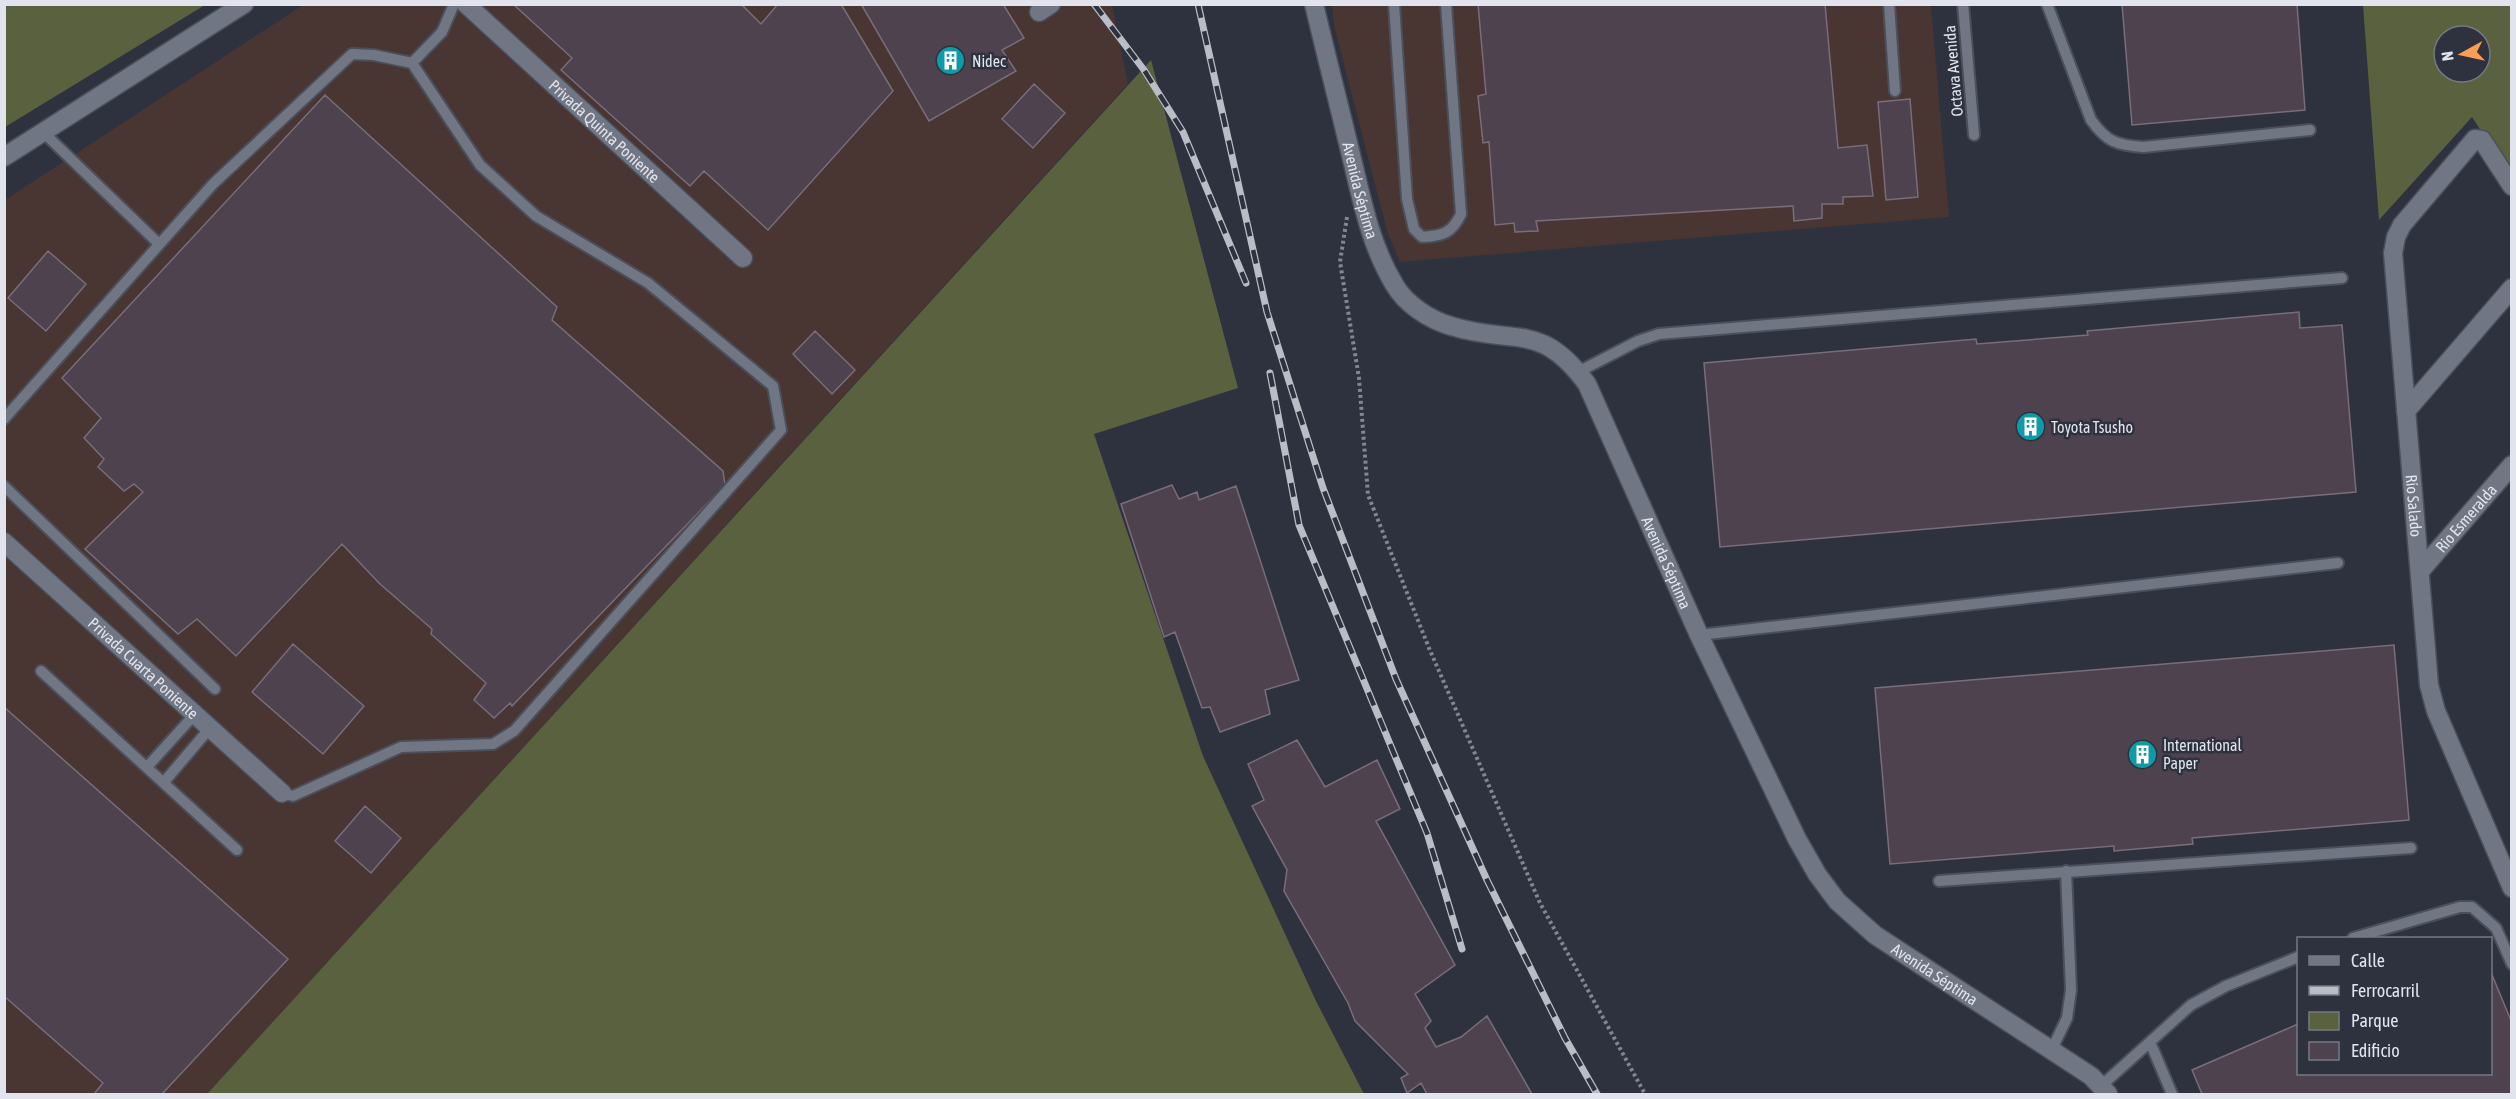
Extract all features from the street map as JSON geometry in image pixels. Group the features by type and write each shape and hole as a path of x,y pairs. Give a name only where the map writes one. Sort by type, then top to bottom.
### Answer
{"street":[{"path":"4,157 244,4"},
{"name":"Privada Quinta Poniente","path":"466,4 742,258"},
{"name":"Avenida Séptima","path":"1314,4 1371,238 1395,286 1420,311 1449,326 1477,333 1526,337 1546,344 1564,356 1578,372 1599,407 1699,635 1797,839 1837,901 1875,935 2091,1076 2104,1090"},
{"name":"Río Salado","path":"2511,186 2482,140 2477,138 2402,225 2394,245 2420,571 2424,653 2431,694 2507,865 2511,888"},
{"path":"2406,411 2511,288"},
{"name":"Rio Esmeralda","path":"2420,571 2511,465"},
{"name":"Privada Cuarta Poniente","path":"4,542 282,793"}],"lane":[{"path":"412,63 442,32 454,4"},
{"path":"1394,4 1407,198 1414,229 1422,237 1448,234 1455,227 1461,214 1446,4"},
{"path":"1889,4 1895,91"},
{"name":"Octava Avenida","path":"1963,4 1974,135"},
{"path":"2047,4 2091,120 2101,134 2118,145 2143,147 2310,130"},
{"path":"4,419 158,243 213,184 352,54 374,55 412,63 480,165 536,216 648,283 773,386 781,430 514,731 493,744 401,747 293,796 282,793"},
{"path":"43,132 158,243"},
{"path":"1578,372 1638,341 1659,334 2342,278"},
{"path":"4,486 215,689"},
{"path":"1699,635 2338,563"},
{"path":"41,671 237,850"},
{"path":"147,767 195,714"},
{"path":"164,782 210,728"},
{"path":"1939,881 2411,848"},
{"path":"2051,1051 2067,1018 2071,990 2066,871"},
{"path":"2360,937 2460,907 2472,907 2496,928 2511,964"},
{"path":"2104,1090 2150,1042 2192,1005 2226,986 2297,957"},
{"path":"2150,1042 2172,1095"}],"path":[{"path":"1347,216 1340,262 1359,378 1368,495 1428,648 1540,903 1645,1095"}],"shaded area":[{"path":"303,5 1112,5 1128,84 207,1094 5,1094 5,200"},
{"path":"1332,5 1931,5 1949,217 1400,262 1387,231 1334,26"}],"green space":[{"path":"5,4 205,4 205,5 5,127"},
{"path":"2363,5 2511,5 2511,177 2472,117 2379,220"},
{"path":"1151,60 1238,388 1094,434 1203,756 1316,1001 1364,1094 207,1094"}],"building":[{"path":"513,4 741,4 761,24 778,4 841,4 893,91 768,230 704,171 690,186 561,70 572,58"},
{"name":"Nidec","path":"861,4 1003,4 1024,38 1002,50 1016,71 929,121"},
{"path":"1478,4 1825,4 1838,148 1867,145 1873,196 1843,197 1843,204 1822,204 1822,218 1794,221 1793,206 1536,221 1538,231 1515,232 1514,223 1495,225 1489,142 1483,143 1478,96 1486,94"},
{"path":"2122,4 2297,4 2305,110 2132,125"},
{"path":"1034,84 1065,113 1033,148 1002,119"},
{"path":"325,95 557,307 552,320 723,471 725,485 512,706 510,703 494,718 474,700 486,683 431,634 432,629 380,584 342,544 236,656 197,619 178,634 85,549 143,492 134,484 124,491 98,467 104,459 84,438 101,418 62,378"},
{"path":"1910,99 1918,197 1886,200 1878,102"},
{"path":"48,251 86,284 46,331 8,298"},
{"name":"Toyota Tsusho","path":"2299,312 2300,328 2342,325 2356,492 1720,547 1704,363 1976,339 1977,344 2088,335 2087,331"},
{"path":"815,331 855,370 832,394 793,354"},
{"path":"1172,485 1179,499 1197,492 1199,500 1236,486 1299,680 1265,690 1270,714 1220,732 1210,707 1202,708 1175,632 1164,637 1121,504"},
{"path":"293,644 364,706 323,754 252,692"},
{"name":"International Paper","path":"2394,645 2409,820 2192,838 2193,844 2114,851 2114,846 1890,864 1875,688"},
{"path":"4,707 288,959 162,1094 94,1094 103,1083 4,996"},
{"path":"1297,740 1325,787 1377,760 1400,809 1376,821 1455,965 1415,994 1431,1021 1425,1028 1436,1047 1461,1037 1487,1016 1532,1094 1427,1094 1421,1083 1407,1093 1401,1078 1408,1074 1355,1021 1348,1003 1284,891 1287,870 1252,806 1264,800 1248,764"},
{"path":"365,806 401,838 371,873 335,841"},
{"path":"2492,975 2512,1023 2512,1094 2202,1094 2192,1070 2297,1024 2297,1075 2492,1075"}],"railway":[{"path":"1094,4 1144,70 1183,132 1246,283"},
{"path":"1198,4 1267,312 1323,488 1396,679 1487,880 1565,1038 1597,1094"},
{"path":"1270,373 1299,525 1427,833 1462,949"}],"place":[{"name":"Nidec","path":"951,61"},
{"name":"Toyota Tsusho","path":"2030,427"},
{"name":"International Paper","path":"2142,754"}]}
